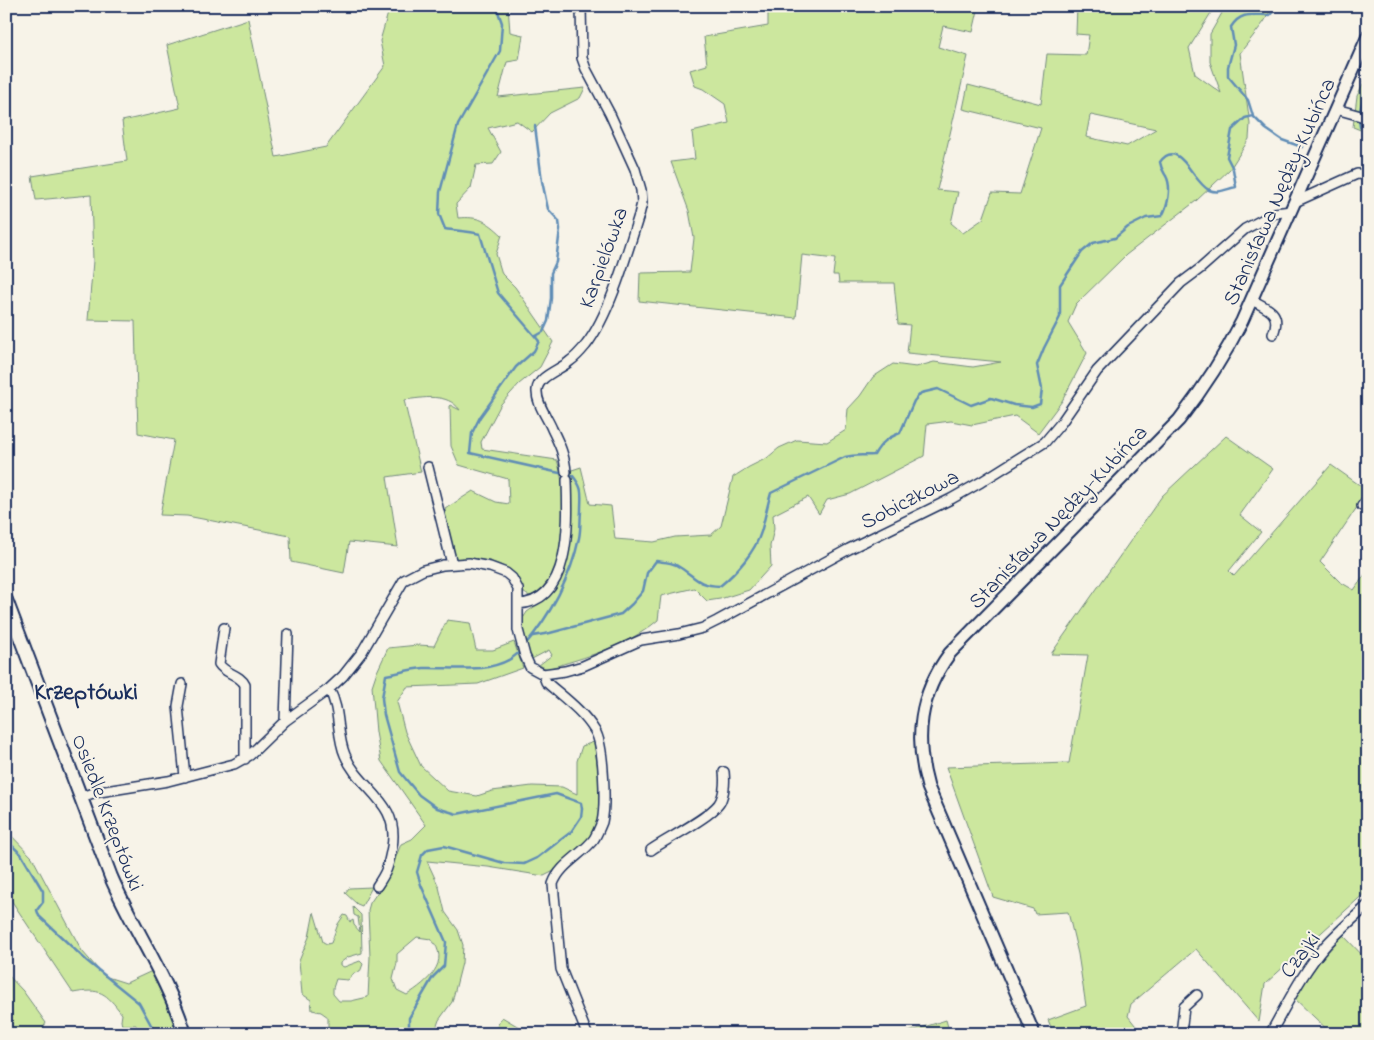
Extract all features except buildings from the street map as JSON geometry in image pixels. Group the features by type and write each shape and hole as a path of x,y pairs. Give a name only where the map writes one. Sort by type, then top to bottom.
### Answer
{"main road":[{"name":"Osiedle Krzeptówki","path":"6,600 119,896 168,990 185,1034"}],"street":[{"name":"Karpielówka","path":"518,604 530,603 545,592 557,575 566,544 568,519 567,476 563,455 540,403 537,387 546,377 570,362 593,334 609,300 640,215 642,203 641,190 635,169 610,114 586,69 581,46 581,6"},
{"name":"Stanisława Nędzy-Kubińca","path":"1034,1034 928,787 920,740 927,694 934,678 950,653 1179,420 1221,362 1252,300 1368,36"},
{"path":"1336,109 1368,118"},
{"name":"Sobiczkowa","path":"543,674 583,666 641,640 703,628 849,549 951,499 1015,461 1045,442 1061,423 1097,371 1181,282 1202,268 1245,229 1260,219 1293,206 1357,174 1368,175"},
{"path":"1252,300 1274,313 1277,320 1273,334"},
{"path":"428,468 452,564"},
{"path":"81,797 93,793 185,777 234,764 244,759 285,721 329,689 353,665 404,580 423,570 452,564 479,564 499,569 512,578 517,586 519,635 530,666 543,674 546,682 583,715 596,732 602,765 604,805 602,822 593,840 572,860 555,879 553,884 561,970 588,1034"},
{"path":"224,628 220,666 242,679 245,685 244,759"},
{"path":"285,721 288,634"},
{"path":"182,684 178,706 185,777"},
{"path":"329,689 337,705 342,747 347,758 386,809 393,828 394,838 387,871 377,886"},
{"path":"651,850 712,811 721,801 725,784 724,772"},
{"name":"Czajki","path":"1270,1034 1290,997 1326,945 1368,904"},
{"path":"1181,1034 1184,1007 1197,995"}],"green space":[{"path":"390,6 508,6 510,32 523,35 519,60 507,62 498,97 585,88 580,98 550,113 532,132 517,121 488,128 501,152 493,164 476,165 471,188 456,204 458,218 477,219 492,226 502,235 496,254 502,274 515,287 553,342 540,367 519,384 501,404 481,442 482,449 557,460 561,475 564,514 560,555 553,573 544,587 530,596 522,590 509,570 502,566 479,559 456,559 448,539 445,509 473,491 496,502 509,504 508,479 459,465 451,446 450,405 460,410 455,404 442,398 404,400 421,472 387,477 398,547 349,542 344,573 291,562 290,536 187,516 160,515 174,440 138,433 135,321 88,320 93,261 91,195 36,200 32,176 127,161 122,121 180,108 167,45 248,19 276,157 326,147 385,66 380,41"},
{"path":"768,6 979,6 973,32 943,26 938,47 968,56 937,190 958,192 951,223 963,233 983,219 992,193 1020,194 1041,128 963,109 968,85 1041,104 1047,54 1086,55 1089,35 1076,34 1077,6 1273,6 1264,22 1240,53 1250,124 1249,139 1230,169 1196,201 1126,255 1076,304 1068,322 1087,353 1062,401 1038,433 1015,416 972,425 951,421 927,424 924,456 850,494 827,500 819,514 808,497 773,515 774,529 770,546 771,566 749,590 707,601 694,588 661,596 658,620 646,629 605,650 547,669 539,665 552,655 549,650 530,660 522,635 522,620 527,612 541,602 556,584 571,489 569,471 581,467 590,504 611,506 615,539 654,542 675,537 711,535 721,526 733,477 767,458 779,448 797,440 827,442 846,430 848,409 873,377 893,364 916,367 934,362 973,367 1001,362 907,353 910,325 898,324 894,283 839,283 838,275 833,275 835,259 802,255 796,318 639,301 640,273 690,272 694,238 689,211 671,162 695,159 692,132 729,123 725,104 703,89 695,86 690,70 707,65 704,37 768,26","holes":["1214,8 1222,13 1210,34 1210,62 1221,93 1195,74 1189,48","1091,115 1156,129 1127,146 1086,137"]},
{"path":"1368,74 1368,133 1353,127 1357,96"},
{"path":"1226,436 1273,469 1240,515 1261,532 1229,571 1234,576 1331,465 1368,491 1320,562 1340,582 1354,590 1368,570 1368,890 1265,984 1259,1022 1196,949 1131,1004 1128,1016 1142,1034 1054,1034 1048,1020 1086,1006 1078,954 1068,912 1035,914 1033,909 993,897 946,767 1069,763 1088,655 1051,654 1162,496"},
{"path":"447,620 470,623 476,650 493,650 514,642 523,668 478,684 407,687 397,702 405,732 421,766 448,791 477,796 492,791 532,786 562,787 577,794 577,761 582,746 594,742 601,792 602,823 593,840 560,868 544,876 488,867 427,861 439,887 445,912 458,930 463,945 462,963 452,1002 439,1020 434,1034 328,1034 328,1017 321,1012 312,1010 311,1000 302,994 299,961 309,937 314,912 323,942 327,944 331,943 338,924 344,915 347,916 350,922 353,920 354,925 360,932 358,917 354,915 353,907 361,915 362,953 348,957 340,965 344,967 360,961 363,964 360,972 354,973 348,980 336,979 333,994 339,1001 351,1001 368,997 370,957 368,910 370,903 388,877 401,844 412,839 426,825 381,761 376,732 372,686 388,648 418,645 434,646","holes":["417,937 431,939 437,947 439,956 434,971 429,978 407,995 397,990 393,979 397,954"]},
{"path":"6,830 32,857 82,951 104,976 126,983 152,971 164,995 179,1034 140,1034 136,1025 122,1025 122,1014 102,993 90,991 73,993 9,897 6,870"},
{"path":"372,887 362,906 345,893 349,888"},
{"path":"1343,935 1368,961 1368,1034 1332,1034 1294,998 1319,962"},
{"path":"6,973 23,991 46,1023 43,1028 43,1034 6,1034"},
{"path":"502,1017 524,1030 537,1034 493,1034"},
{"path":"946,1020 950,1034 902,1034"}],"waterway":[{"path":"496,6 502,23 500,51 458,125 440,192 439,214 445,229 480,234 498,293 539,341 534,351 516,367 480,417 472,433 470,453 573,476 581,492 580,535 571,567 551,609 524,646"},
{"path":"533,636 621,614 643,591 647,573 656,561 674,564 700,582 720,586 750,554 758,540 771,493 845,457 874,455 885,441 900,433 914,401 921,393 938,389 971,405 991,398 1014,405 1032,407 1040,404 1042,389 1037,365 1060,317 1060,285 1082,252 1093,243 1115,238 1128,227 1146,218 1162,216 1166,207 1169,185 1160,162 1167,155 1173,154 1180,158 1203,186 1209,190 1219,191 1236,187 1233,169 1227,157 1232,130 1245,118 1253,116 1248,100 1228,76 1228,67 1234,45 1231,27 1243,16 1270,15 1278,6"},
{"path":"1360,111 1364,94 1368,91"},
{"path":"1253,116 1266,129 1282,140 1302,147"},
{"path":"1359,120 1360,127 1368,134"},
{"path":"535,126 542,181 548,209 559,221 560,229 556,262 551,273 551,298 548,321 543,332 536,336"},
{"path":"412,1034 409,1030 409,1018 433,977 444,966 446,942 417,872 422,855 428,849 444,846 504,863 524,864 537,858 571,832 581,817 582,809 581,803 556,794 457,814 437,808 419,795 400,772 384,715 382,698 386,675 424,668 462,669 489,667 501,664 521,650"},
{"path":"6,840 21,854 43,891 43,902 37,910 39,916 87,961 139,1003 156,1034"}],"district":[{"name":"Krzeptówki","path":"86,691"}]}
